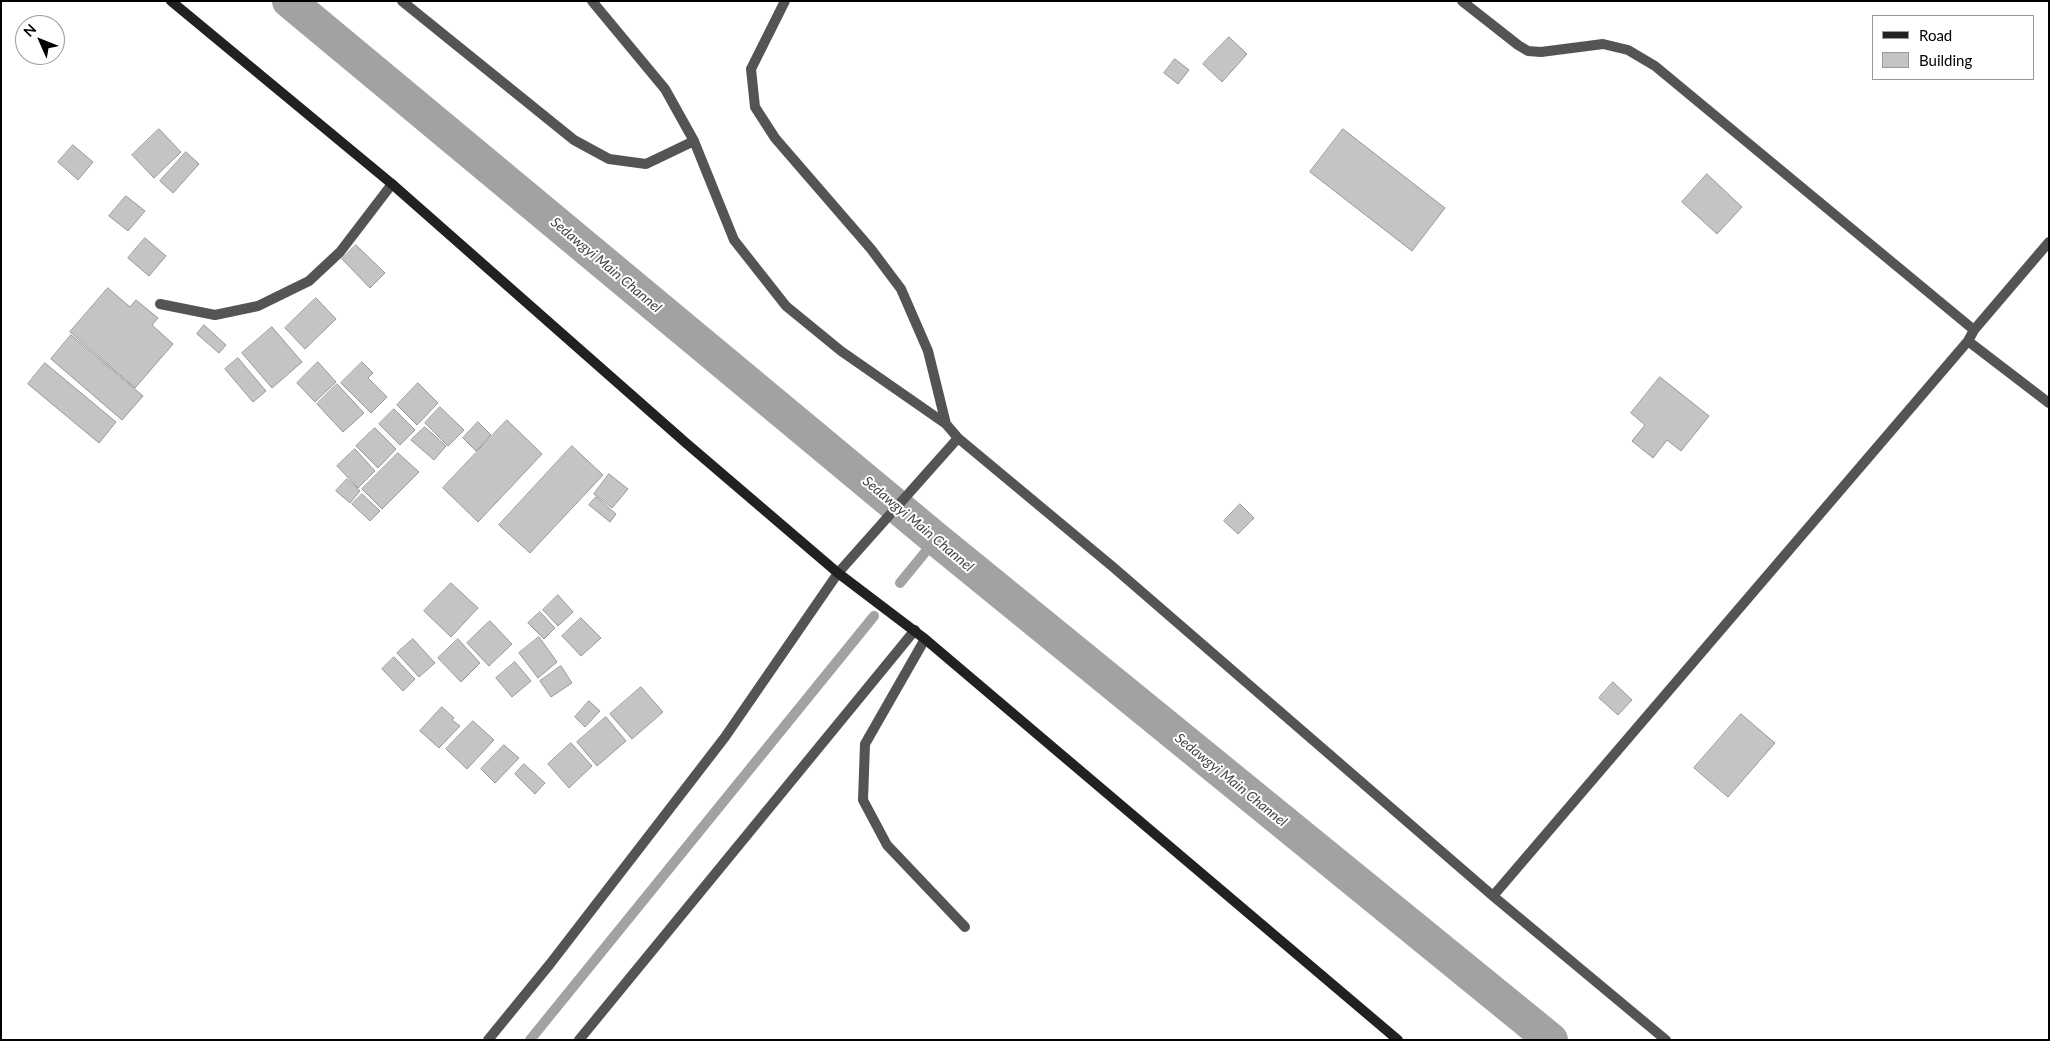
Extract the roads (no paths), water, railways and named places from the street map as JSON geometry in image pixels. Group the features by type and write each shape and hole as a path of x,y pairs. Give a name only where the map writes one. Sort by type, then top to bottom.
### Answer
{"street":[{"path":"171,1 392,184 838,573 915,630 1398,1040"},
{"path":"402,1 574,140 608,159 646,164 694,140"},
{"path":"592,1 665,89 694,140 734,240 786,306 841,350 946,424 958,438 1113,568 1493,896 1666,1040"},
{"path":"785,1 751,69 755,107 775,138 872,249 901,289 928,350 946,424"},
{"path":"1462,1 1528,51 1541,52 1603,44 1628,50 1655,66 1974,330"},
{"path":"160,304 215,315 258,306 309,281 340,252 392,184"},
{"path":"1493,896 1968,341 1974,330 2049,242"},
{"path":"1968,341 2049,403"},
{"path":"488,1040 550,964 725,737 838,573 958,438"},
{"path":"579,1040 915,630"},
{"path":"925,639 865,744 863,800 887,845 965,928"}],"waterway":[{"name":"Sedawgyi Main Channel","path":"289,1 936,539 1551,1040"},
{"path":"900,583 936,539"},
{"path":"530,1040 874,616"}]}
